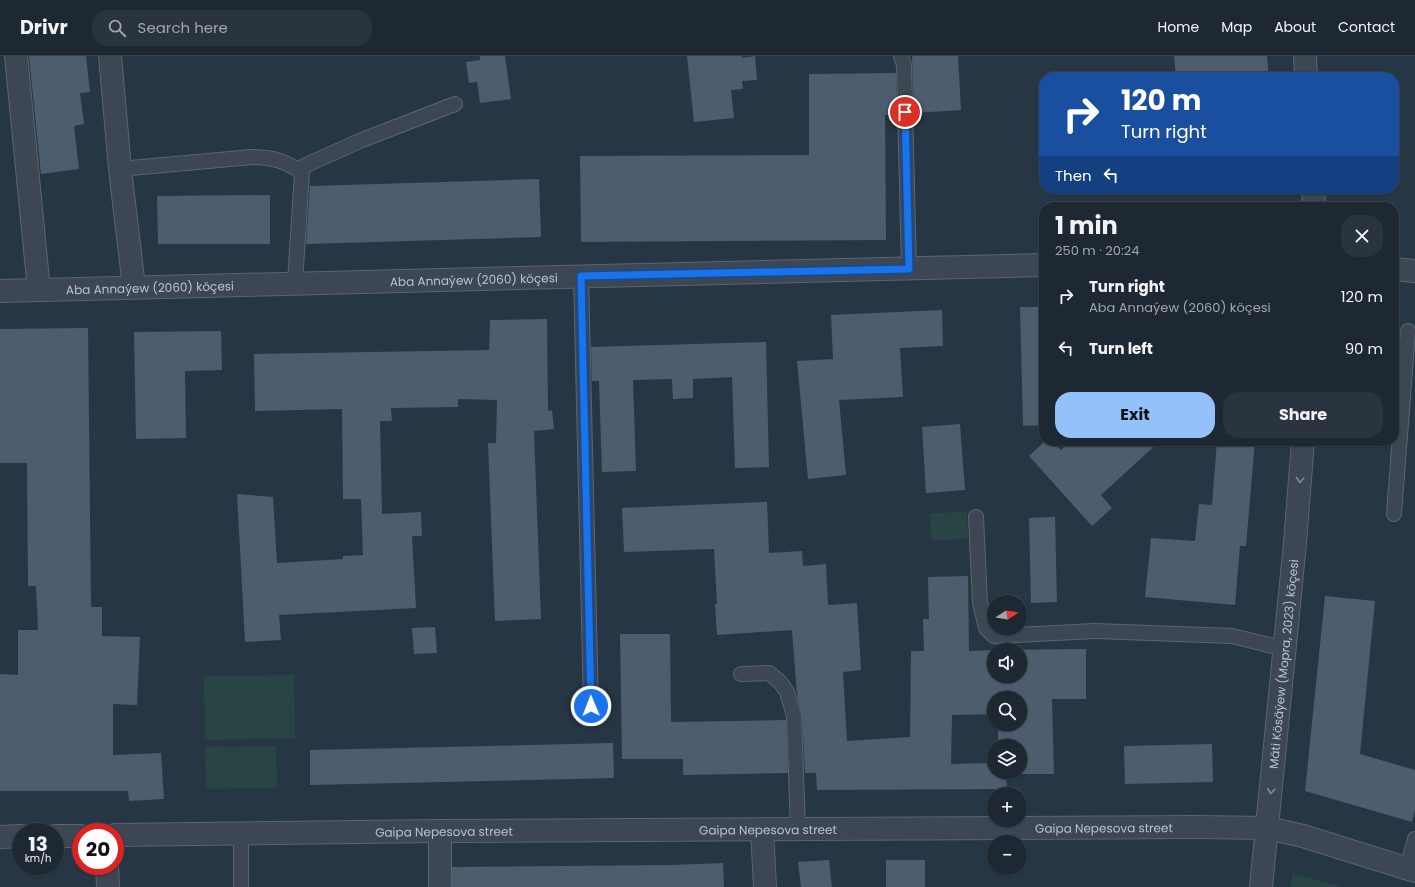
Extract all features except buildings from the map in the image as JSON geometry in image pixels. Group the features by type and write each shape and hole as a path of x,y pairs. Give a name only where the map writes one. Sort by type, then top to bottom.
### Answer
{"street":[{"path":"16,56 39,290"},
{"path":"110,56 120,169 134,287"},
{"path":"1305,56 1306,72"},
{"name":"Aba Annaýew (2060) köçesi","path":"0,291 1039,265"},
{"path":"1399,270 1415,272"},
{"name":"Mäti Kösäýew (Mopra, 2023) köçesi","path":"1261,887 1285,649 1303,446"},
{"name":"Gaipa Nepesova street","path":"124,835 762,829 1268,828 1302,836 1411,870"},
{"path":"762,829 765,887"},
{"path":"440,831 440,887"},
{"path":"0,837 12,836"},
{"path":"108,875 108,887"}],"lane":[{"path":"901,56 904,65 909,269"},
{"path":"295,283 302,172 304,166 362,140 455,104"},
{"path":"120,169 252,157 270,158 283,161 302,172"},
{"path":"581,276 591,706"},
{"path":"1394,514 1408,331"},
{"path":"976,517 980,603 986,628 994,636 1095,631 1232,636 1285,649"},
{"path":"741,674 769,673 780,682 787,692 794,716 798,829"},
{"path":"241,833 241,887"},
{"path":"1411,870 1415,839"}],"green space":[{"path":"967,512 968,539 931,540 930,513"},
{"path":"294,675 295,738 205,740 204,676"},
{"path":"276,746 277,788 206,789 205,747"},
{"path":"1292,873 1343,887 1291,887"}],"route":[{"path":"591,706 581,276 909,269 905,112"}]}
